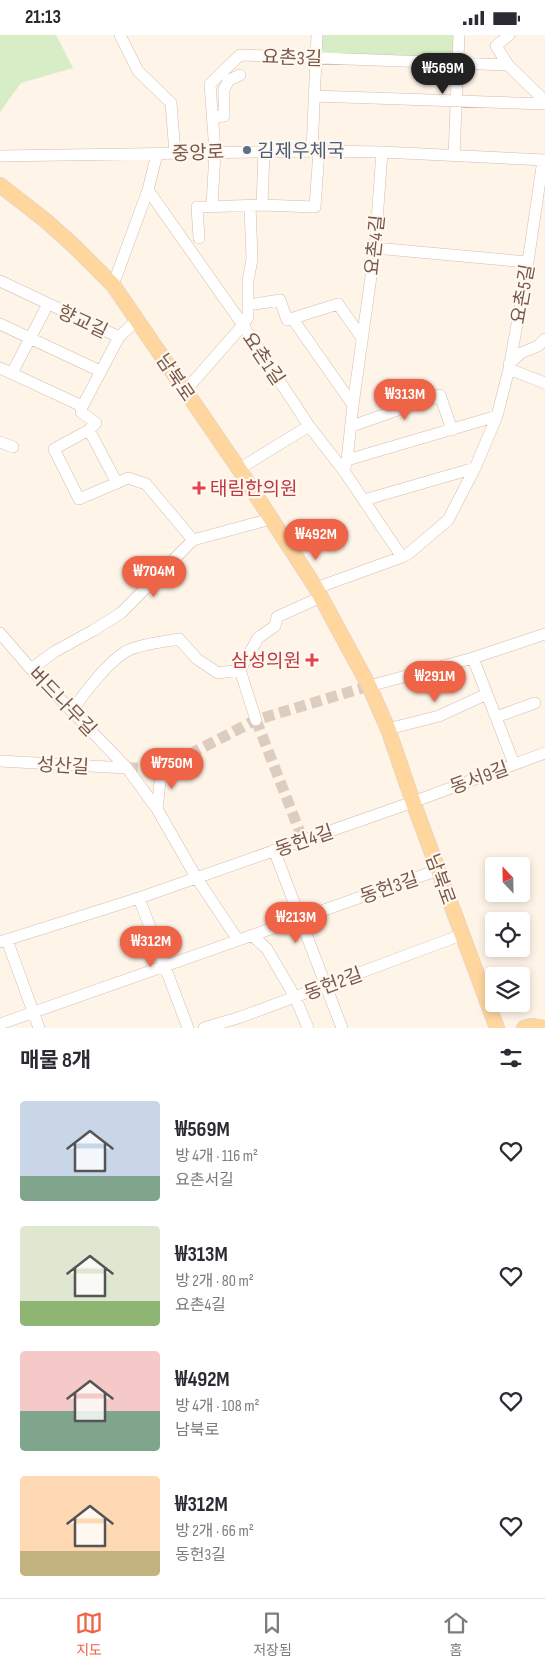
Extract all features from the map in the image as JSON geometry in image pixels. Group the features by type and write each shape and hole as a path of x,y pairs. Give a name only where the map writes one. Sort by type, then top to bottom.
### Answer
{"main road":[{"name":"남북로","path":"0,185 45,220 113,285 239,469 318,593 369,686 388,729 493,1027"},
{"path":"524,1028 532,1026 544,1028"}],"street":[{"path":"120,35 138,71 170,103 175,153"},
{"path":"200,238 197,207 315,207 316,151 314,96 317,35"},
{"path":"454,155 459,35"},
{"path":"509,35 496,45 508,65 545,103"},
{"name":"요촌3길","path":"212,206 215,152 210,84 240,55 508,65"},
{"path":"212,117 224,116 224,89 229,80 240,75"},
{"path":"314,96 545,103"},
{"path":"185,391 248,317 248,281 264,151"},
{"name":"중앙로","path":"0,156 316,151 382,152 544,160"},
{"name":"요촌4길","path":"344,471 352,425 353,405 375,248 382,152"},
{"path":"113,285 148,190 158,154"},
{"name":"요촌5길","path":"240,670 258,638 275,626 277,617 318,593 408,554 448,520 475,468 497,416 509,366 544,160"},
{"name":"요촌1길","path":"148,190 243,325 309,426 344,471 402,557"},
{"path":"375,248 528,261"},
{"name":"향교길","path":"0,281 119,337"},
{"path":"248,305 280,300 289,319 353,405"},
{"name":"향교길","path":"12,373 48,304"},
{"path":"289,319 338,304 362,338"},
{"path":"137,320 119,337 82,406 81,412 96,423 89,430 54,449 79,499 128,478 146,484 193,540"},
{"name":"향교길","path":"0,324 100,371"},
{"path":"545,339 538,347 521,353 509,366 545,383"},
{"path":"0,368 82,406"},
{"path":"352,425 440,395 452,430"},
{"path":"347,460 497,416"},
{"path":"239,469 309,426"},
{"path":"89,430 117,483"},
{"path":"0,442 13,447"},
{"path":"364,500 475,468"},
{"path":"31,669 54,652 122,613 193,540 271,519"},
{"name":"버드나무길","path":"0,633 31,669 127,768"},
{"path":"369,686 473,658 545,633"},
{"path":"72,711 80,698 110,665 128,651 144,645 179,639 197,659 218,673 240,670 256,720"},
{"path":"473,658 514,764"},
{"path":"388,729 439,716 487,694"},
{"path":"496,717 534,703"},
{"name":"동서9길","path":"413,802 545,753"},
{"name":"성산길","path":"0,761 127,768"},
{"path":"127,768 157,809 196,877 238,940"},
{"path":"157,809 163,768"},
{"name":"동헌4길","path":"3,941 139,898 413,802"},
{"path":"274,850 342,1028"},
{"name":"동헌3길","path":"0,1024 438,870"},
{"path":"139,898 188,1028"},
{"path":"252,935 267,949 295,997 308,1028"},
{"name":"동헌2길","path":"204,1028 243,1023 295,997 462,935"},
{"path":"3,941 39,1028"}],"green space":[{"path":"0,35 56,35 73,68 21,83 0,112"},
{"path":"320,35 455,35 455,61 319,55"}],"tunnel":[{"path":"127,768 163,768 256,720 369,686"},
{"path":"256,720 303,840"}],"place":[{"name":"김제우체국","path":"247,150"},
{"name":"태림한의원","path":"199,488"},
{"name":"삼성의원","path":"312,660"}]}
